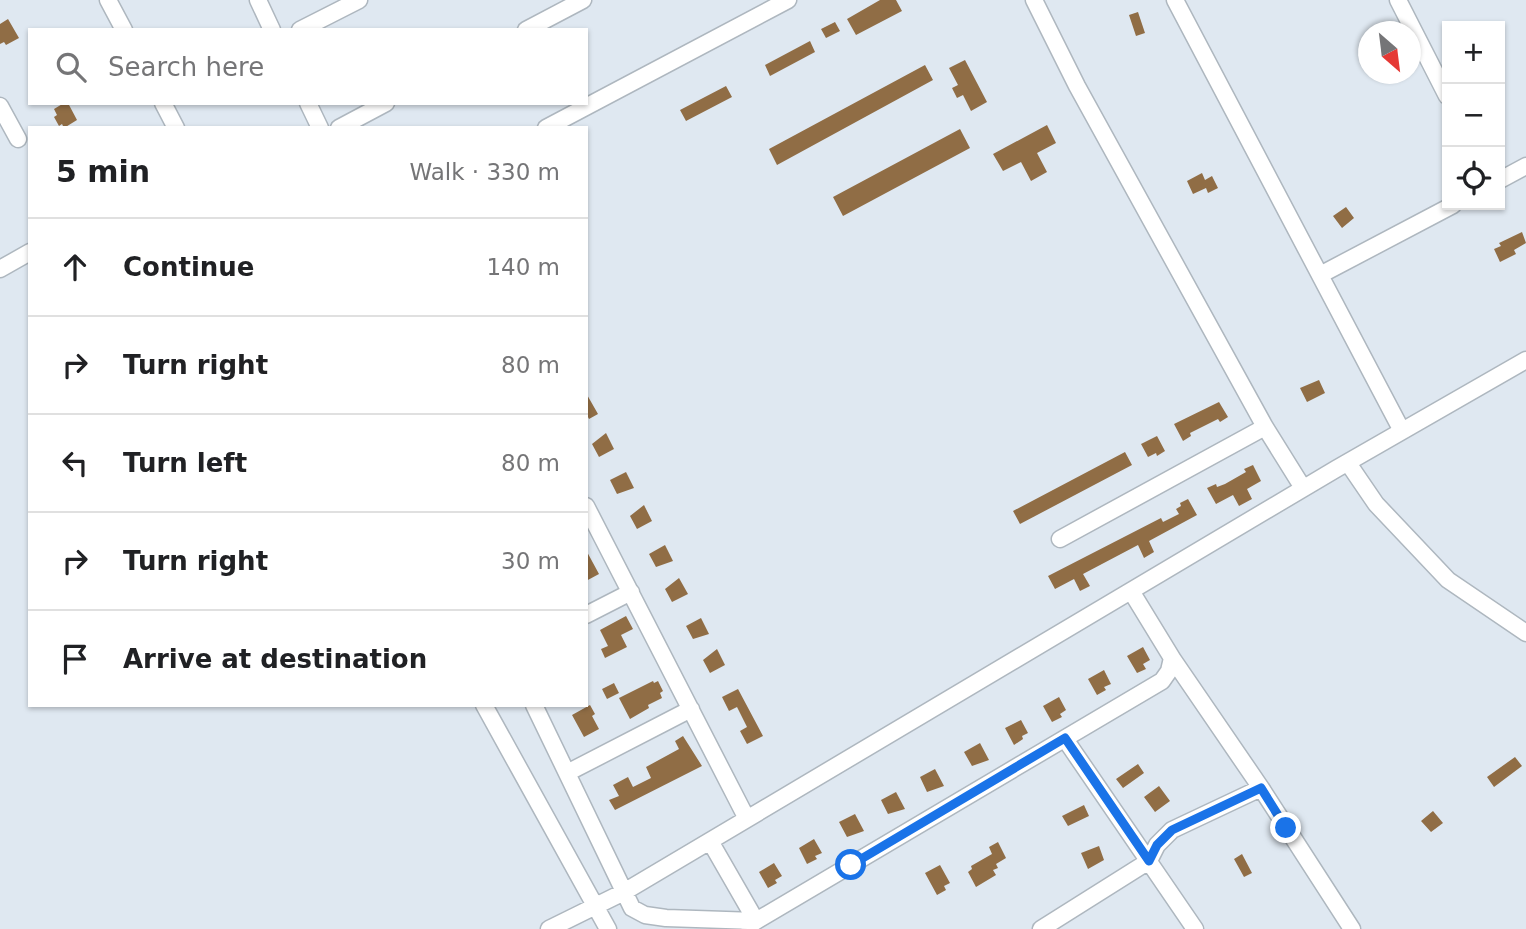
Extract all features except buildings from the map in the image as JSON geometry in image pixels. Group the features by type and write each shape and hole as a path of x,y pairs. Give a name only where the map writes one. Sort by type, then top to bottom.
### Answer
{"street":[{"path":"108,0 123,28"},
{"path":"258,0 271,28"},
{"path":"304,28 359,0"},
{"path":"530,28 582,0"},
{"path":"550,126 788,0"},
{"path":"1034,0 1077,86 1265,427 1303,488"},
{"path":"1175,0 1402,431"},
{"path":"1398,0 1442,86"},
{"path":"164,105 175,126"},
{"path":"309,105 319,126"},
{"path":"343,126 382,105"},
{"path":"0,106 18,139"},
{"path":"1505,177 1526,166"},
{"path":"1320,275 1444,210"},
{"path":"0,268 28,253"},
{"path":"549,929 624,892 1303,488 1526,360"},
{"path":"1060,539 1265,427"},
{"path":"1348,463 1376,504 1448,580 1526,633"},
{"path":"588,510 747,819"},
{"path":"1131,591 1172,658 1261,788 1352,929"},
{"path":"588,614 631,592"},
{"path":"535,707 632,908 645,915 666,919 750,925 1162,681 1169,671 1172,658"},
{"path":"485,707 608,929"},
{"path":"567,773 691,709"},
{"path":"1065,738 1195,929"},
{"path":"1041,929 1149,861 1157,845 1172,830 1261,788"},
{"path":"710,841 750,925"}],"route":[{"path":"851,865 1065,738 1149,861 1157,845 1172,830 1261,788 1286,828"}]}
